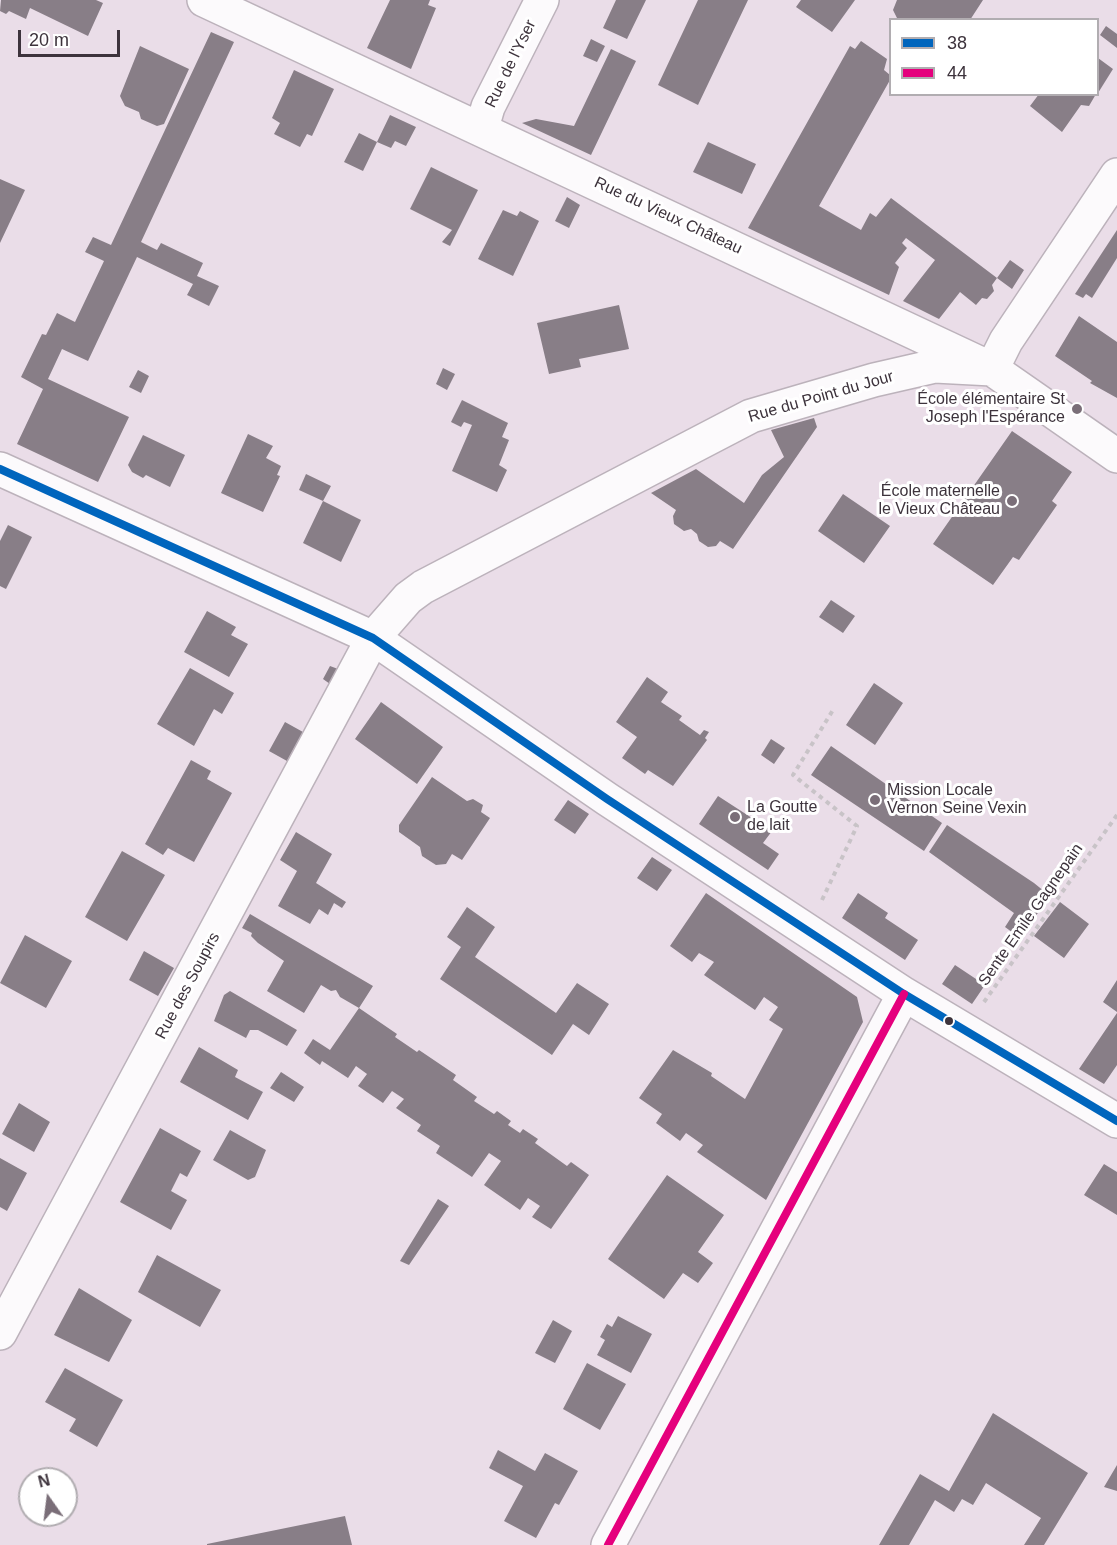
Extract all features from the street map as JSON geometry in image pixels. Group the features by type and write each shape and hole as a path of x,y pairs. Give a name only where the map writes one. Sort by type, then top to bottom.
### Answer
{"street":[{"name":"Rue du Vieux Château","path":"204,0 482,128 992,369 1117,456"},
{"name":"Rue de l'Yser","path":"482,128 488,107 542,0"},
{"path":"992,369 1006,341 1117,175"},
{"name":"Rue du Point du Jour","path":"373,638 408,598 423,587 751,416 874,380 935,366 992,369"},
{"path":"0,469 373,638 607,799 904,994 1117,1120"},
{"name":"Rue des Soupirs","path":"0,1333 373,638"},
{"path":"608,1545 904,994"}],"path":[{"path":"820,904 858,826 793,775 833,710"},
{"name":"Sente Emile Gagnepain","path":"965,1030 1117,815"}],"building":[{"path":"1,0 96,0 103,3 88,36 30,8 26,19 9,11 6,14 0,11"},
{"path":"390,0 430,0 428,5 436,8 411,69 367,48"},
{"path":"616,0 646,0 627,39 603,28"},
{"path":"698,0 748,0 698,105 658,85"},
{"path":"801,0 855,0 832,32 796,7"},
{"path":"897,0 983,0 971,18 897,18 893,10"},
{"path":"1106,26 1117,34 1117,48 1100,35"},
{"path":"211,32 234,42 141,242 157,250 161,243 203,263 197,276 219,286 209,306 187,295 193,284 137,257 88,361 62,349 48,379 129,417 98,482 17,444 43,389 21,377 42,334 46,335 57,313 75,322 104,261 85,252 93,237 111,245"},
{"path":"591,39 605,46 597,62 583,56"},
{"path":"861,41 887,59 884,70 889,74 889,82 819,206 861,230 870,213 876,217 891,198 997,278 992,285 994,291 987,299 982,298 976,305 960,292 939,319 903,301 935,260 906,238 902,243 907,248 895,263 899,267 889,295 748,228 850,46 855,49"},
{"path":"140,46 189,69 164,124 157,126 141,119 139,112 125,106 120,96"},
{"path":"611,49 636,61 591,155 522,123 536,119 574,126"},
{"path":"1099,59 1113,69 1099,91"},
{"path":"294,70 334,89 312,136 307,134 300,147 274,134 280,123 272,118"},
{"path":"1038,96 1095,96 1089,106 1081,105 1062,132 1030,106"},
{"path":"390,115 416,127 406,146 395,141 391,148 377,142"},
{"path":"359,133 377,142 363,171 344,162"},
{"path":"708,142 756,164 742,194 693,172"},
{"path":"431,167 478,190 450,246 442,242 452,230 410,209"},
{"path":"0,179 25,190 0,243"},
{"path":"567,197 580,205 569,228 555,221"},
{"path":"503,210 517,216 520,211 539,221 513,276 478,259"},
{"path":"1117,230 1117,258 1092,298 1086,294 1083,298 1075,294"},
{"path":"1010,260 1024,270 1012,289 997,278"},
{"path":"619,305 629,349 579,359 581,367 549,374 537,323"},
{"path":"1079,316 1117,342 1117,398 1090,383 1092,381 1055,356"},
{"path":"443,368 455,374 447,390 436,384"},
{"path":"138,370 149,376 141,393 129,387"},
{"path":"462,400 508,423 502,437 509,440 499,465 507,470 497,492 452,471 472,425 464,422 461,427 451,422"},
{"path":"814,418 817,427 733,549 720,541 716,546 708,547 699,541 697,534 691,529 684,531 674,524 673,516 676,510 651,493 696,469 744,503 762,475 784,457 771,430"},
{"path":"1012,431 1072,472 1052,501 1057,505 1019,560 1013,557 993,585 933,544"},
{"path":"248,434 273,446 266,458 281,466 277,475 280,476 263,512 221,493"},
{"path":"143,435 185,455 170,487 146,475 143,478 132,472 128,465"},
{"path":"306,474 331,486 323,501 299,490"},
{"path":"843,494 890,526 864,563 818,531"},
{"path":"323,501 361,520 341,562 303,543"},
{"path":"8,525 32,537 6,589 0,586 0,541"},
{"path":"831,600 855,616 843,633 819,617"},
{"path":"207,611 236,627 231,635 248,644 229,677 184,652"},
{"path":"330,666 338,669 330,684 323,679"},
{"path":"190,668 234,693 222,714 214,709 194,746 157,724"},
{"path":"647,677 668,692 661,702 682,716 679,720 700,735 704,730 709,732 705,738 707,740 673,786 648,770 645,774 622,758 637,737 616,722"},
{"path":"874,683 903,703 875,745 846,725"},
{"path":"381,702 443,747 417,784 355,739"},
{"path":"285,722 303,732 287,761 269,751"},
{"path":"771,739 785,748 774,764 761,755"},
{"path":"831,746 942,823 924,851 811,775"},
{"path":"191,760 211,771 207,779 232,793 194,862 168,848 163,855 145,844"},
{"path":"432,777 467,801 473,799 483,805 481,812 490,818 462,860 452,854 446,864 436,865 422,856 420,847 399,832 399,825"},
{"name":"La Goutte de lait","path":"718,796 772,831 763,843 779,854 768,870 699,824"},
{"path":"568,800 589,814 575,834 554,820"},
{"path":"947,825 1050,896 1020,938 1005,927 1014,913 929,852"},
{"path":"296,832 332,854 316,883 346,902 342,908 334,903 328,915 319,909 310,924 278,906 297,871 280,860"},
{"path":"122,851 165,875 127,941 85,917"},
{"path":"652,857 672,870 657,891 637,878"},
{"path":"706,893 857,997 863,1022 766,1200 697,1152 703,1145 686,1133 680,1141 656,1123 662,1114 639,1098 673,1050 712,1073 711,1076 745,1099 783,1029 769,1020 778,1007 764,997 755,1010 704,975 714,962 699,953 692,962 670,946"},
{"path":"858,893 888,913 885,918 918,940 905,960 842,918"},
{"path":"1060,902 1089,924 1064,958 1034,936"},
{"path":"467,907 495,927 475,957 556,1013 577,983 609,1004 589,1035 573,1024 552,1055 440,979 461,947 447,937"},
{"path":"250,914 373,986 359,1008 340,997 336,990 331,991 321,985 304,1013 267,991 284,961 258,943 251,936 252,933 242,928"},
{"path":"25,935 72,961 46,1008 0,983"},
{"path":"144,951 174,968 158,996 129,980"},
{"path":"955,965 985,985 972,1004 942,984"},
{"path":"1117,980 1117,1012 1103,1002"},
{"path":"230,991 297,1030 287,1046 258,1030 250,1030 246,1038 214,1021 224,995"},
{"path":"359,1008 397,1034 395,1037 456,1075 453,1080 477,1097 474,1101 494,1114 497,1111 511,1121 508,1125 520,1133 523,1129 538,1139 535,1143 567,1166 571,1162 589,1175 551,1229 532,1217 540,1206 528,1198 520,1210 484,1185 501,1161 489,1153 472,1177 436,1153 440,1146 417,1131 421,1125 396,1108 404,1099 392,1091 383,1103 358,1086 367,1074 356,1066 348,1078 322,1061 320,1065 304,1053 313,1039 330,1050"},
{"path":"1117,1013 1117,1065 1104,1084 1079,1069"},
{"path":"199,1047 238,1070 235,1077 263,1092 248,1120 180,1082"},
{"path":"281,1072 304,1087 294,1102 270,1088"},
{"path":"19,1103 50,1122 34,1152 2,1134"},
{"path":"160,1128 201,1151 187,1177 180,1173 171,1191 187,1200 171,1230 120,1202"},
{"path":"230,1130 266,1150 255,1177 248,1180 213,1160"},
{"path":"0,1158 27,1173 7,1211 0,1207"},
{"path":"1104,1164 1117,1172 1117,1215 1084,1195"},
{"path":"667,1175 724,1215 698,1252 713,1263 698,1283 683,1273 664,1299 608,1259"},
{"path":"438,1199 449,1206 409,1265 400,1261"},
{"path":"157,1255 221,1290 200,1327 138,1292"},
{"path":"79,1288 132,1320 109,1362 54,1335"},
{"path":"618,1316 652,1334 631,1373 597,1355 605,1340 600,1337 607,1324 612,1327"},
{"path":"553,1320 572,1331 555,1363 535,1353"},
{"path":"587,1363 626,1384 600,1430 563,1409"},
{"path":"65,1368 123,1400 97,1447 69,1431 76,1419 45,1402"},
{"path":"993,1413 1088,1473 1044,1545 1024,1545 1041,1518 986,1483 973,1505 962,1499 954,1512 935,1500 909,1545 879,1545 920,1474 949,1491"},
{"path":"498,1450 535,1471 545,1453 578,1471 559,1505 555,1503 536,1538 504,1521 523,1486 489,1468"},
{"path":"1117,1465 1117,1491 1104,1487"},
{"path":"345,1516 352,1545 207,1545 207,1544"}],"transit line":[{"name":"38","path":"0,469 373,638 607,799 904,994 1117,1121"},
{"name":"44","path":"608,1545 904,994"}],"place":[{"name":"École élémentaire St Joseph l'Espérance","path":"1077,409"},
{"name":"École maternelle le Vieux Château","path":"1012,501"},
{"name":"Mission Locale Vernon Seine Vexin","path":"875,800"},
{"name":"La Goutte de lait","path":"735,817"}]}
